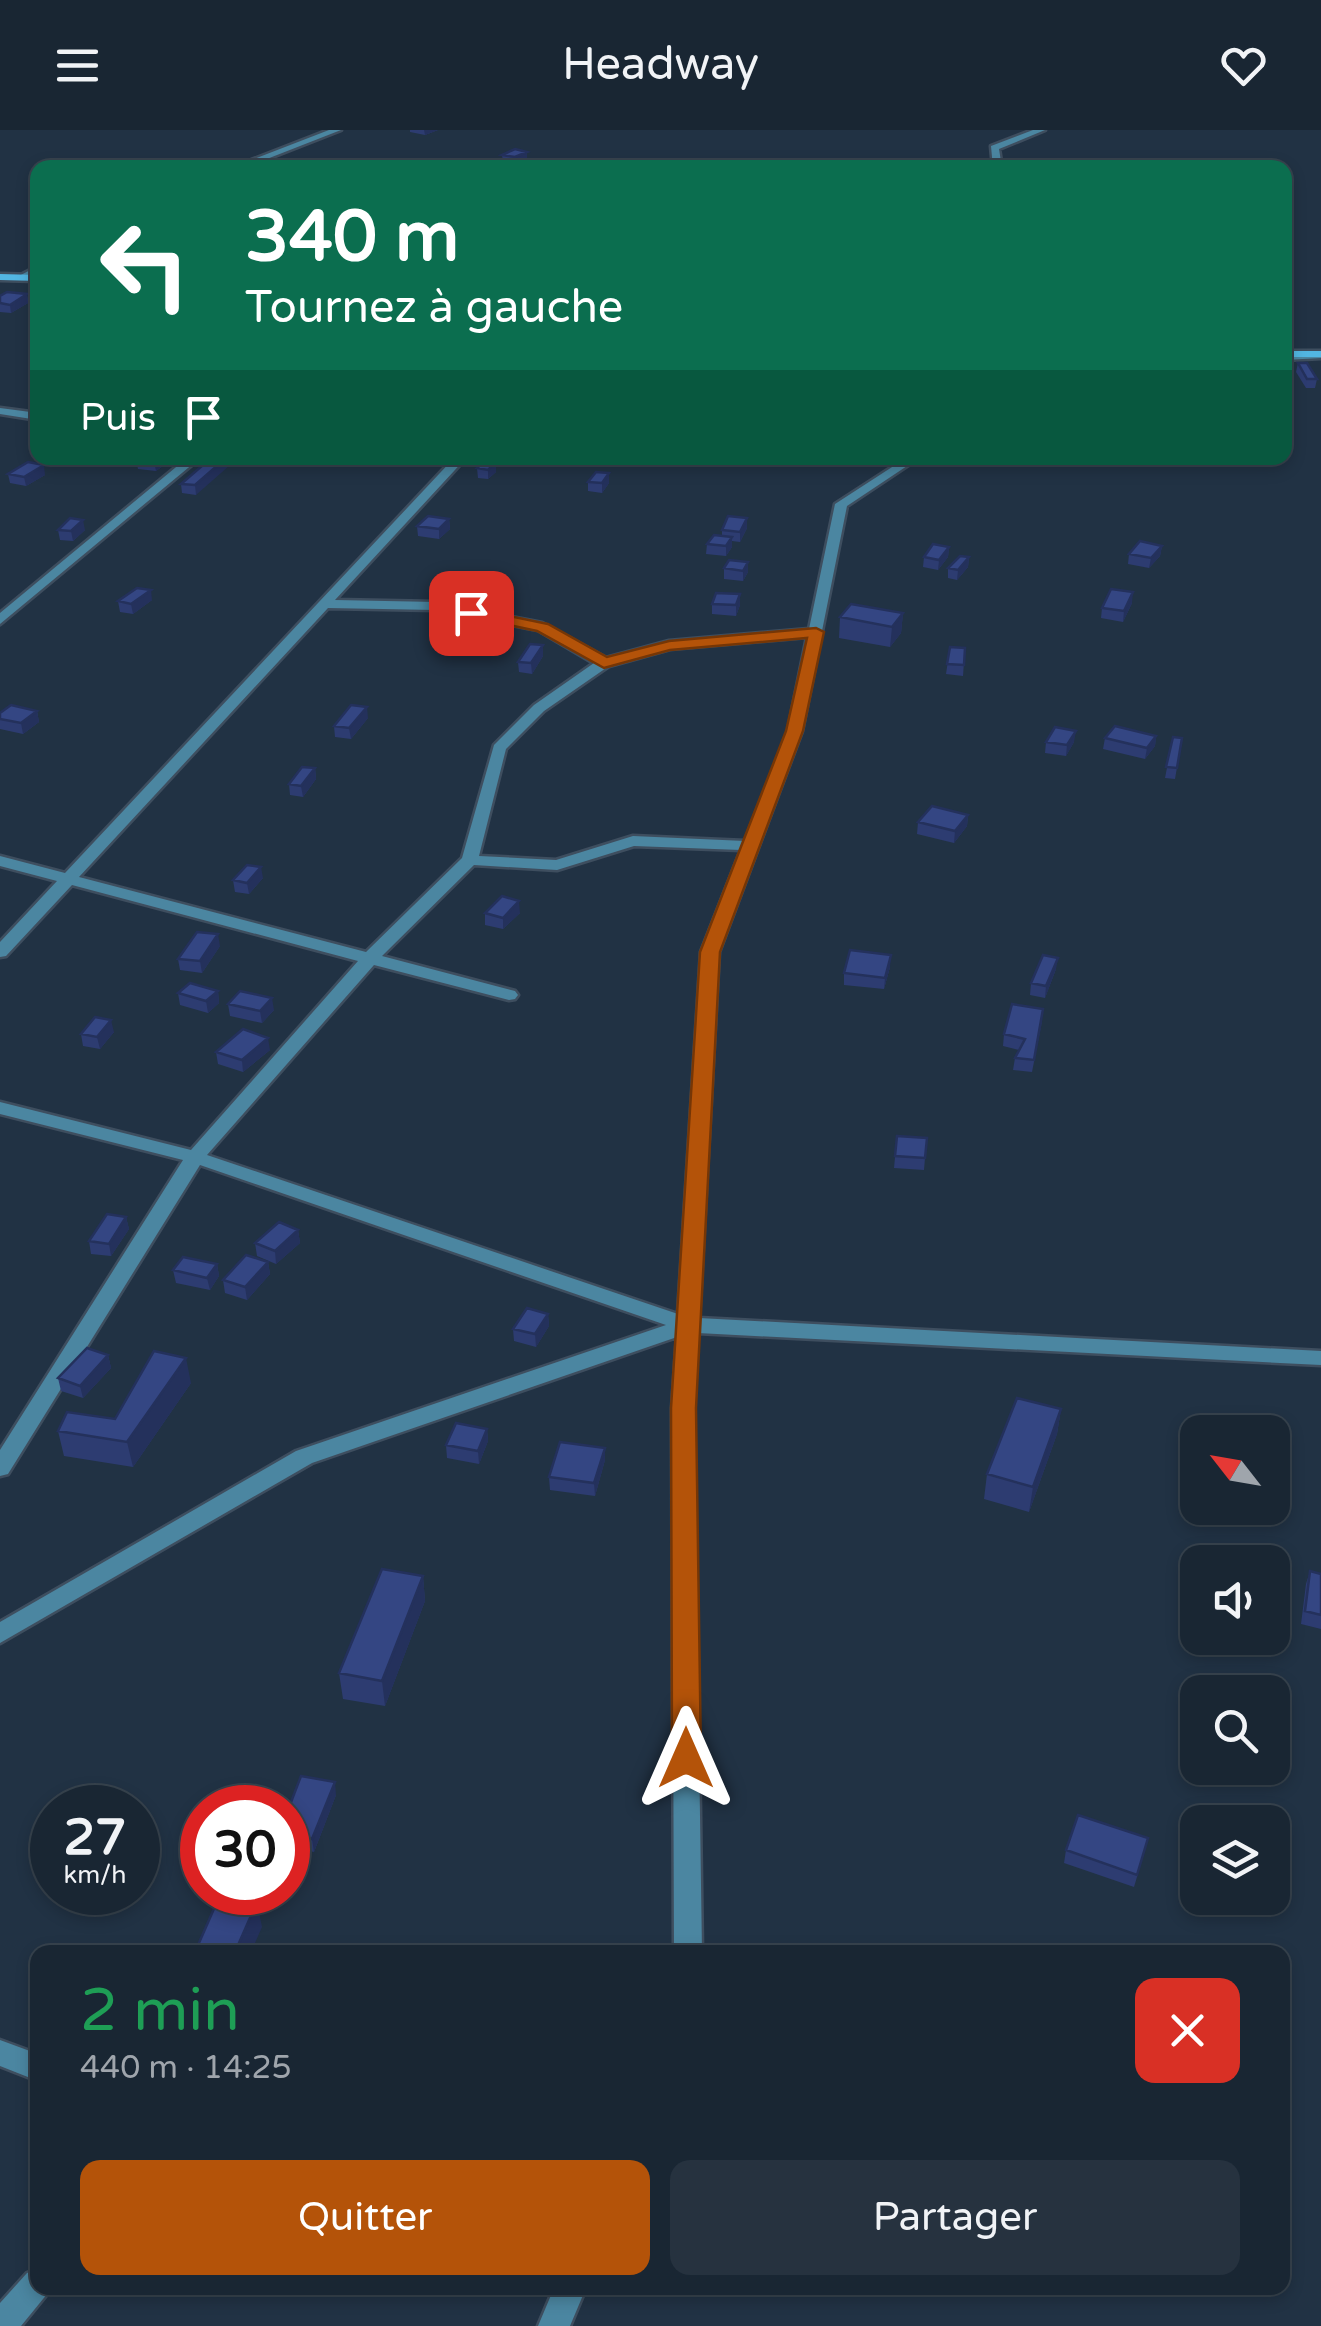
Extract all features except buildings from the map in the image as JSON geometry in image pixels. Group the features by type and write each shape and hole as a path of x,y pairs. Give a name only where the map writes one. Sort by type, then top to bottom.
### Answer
{"street":[{"path":"256,160 337,130"},
{"path":"996,160 994,148 1041,130"},
{"path":"22,277 30,273"},
{"path":"0,276 30,278"},
{"path":"1292,356 1321,355"},
{"path":"0,411 30,416"},
{"path":"0,620 186,465"},
{"path":"0,952 453,465"},
{"path":"688,1945 683,1408 710,952 794,731 841,504 902,465"},
{"path":"323,604 436,606 542,627 604,663"},
{"path":"0,1468 196,1157 370,958 470,860 499,748 539,708 604,663 669,646 816,632"},
{"path":"470,860 557,865 633,841 751,846"},
{"path":"0,861 509,995"},
{"path":"0,1108 196,1157 688,1324 1321,1358"},
{"path":"0,1634 304,1457 688,1324"},
{"path":"0,2053 30,2065"},
{"path":"0,2326 30,2293"},
{"path":"554,2326 567,2295"}],"route":[{"path":"471,613 542,627 604,663 669,646 816,632 794,731 710,952 683,1408 686,1758"}]}
